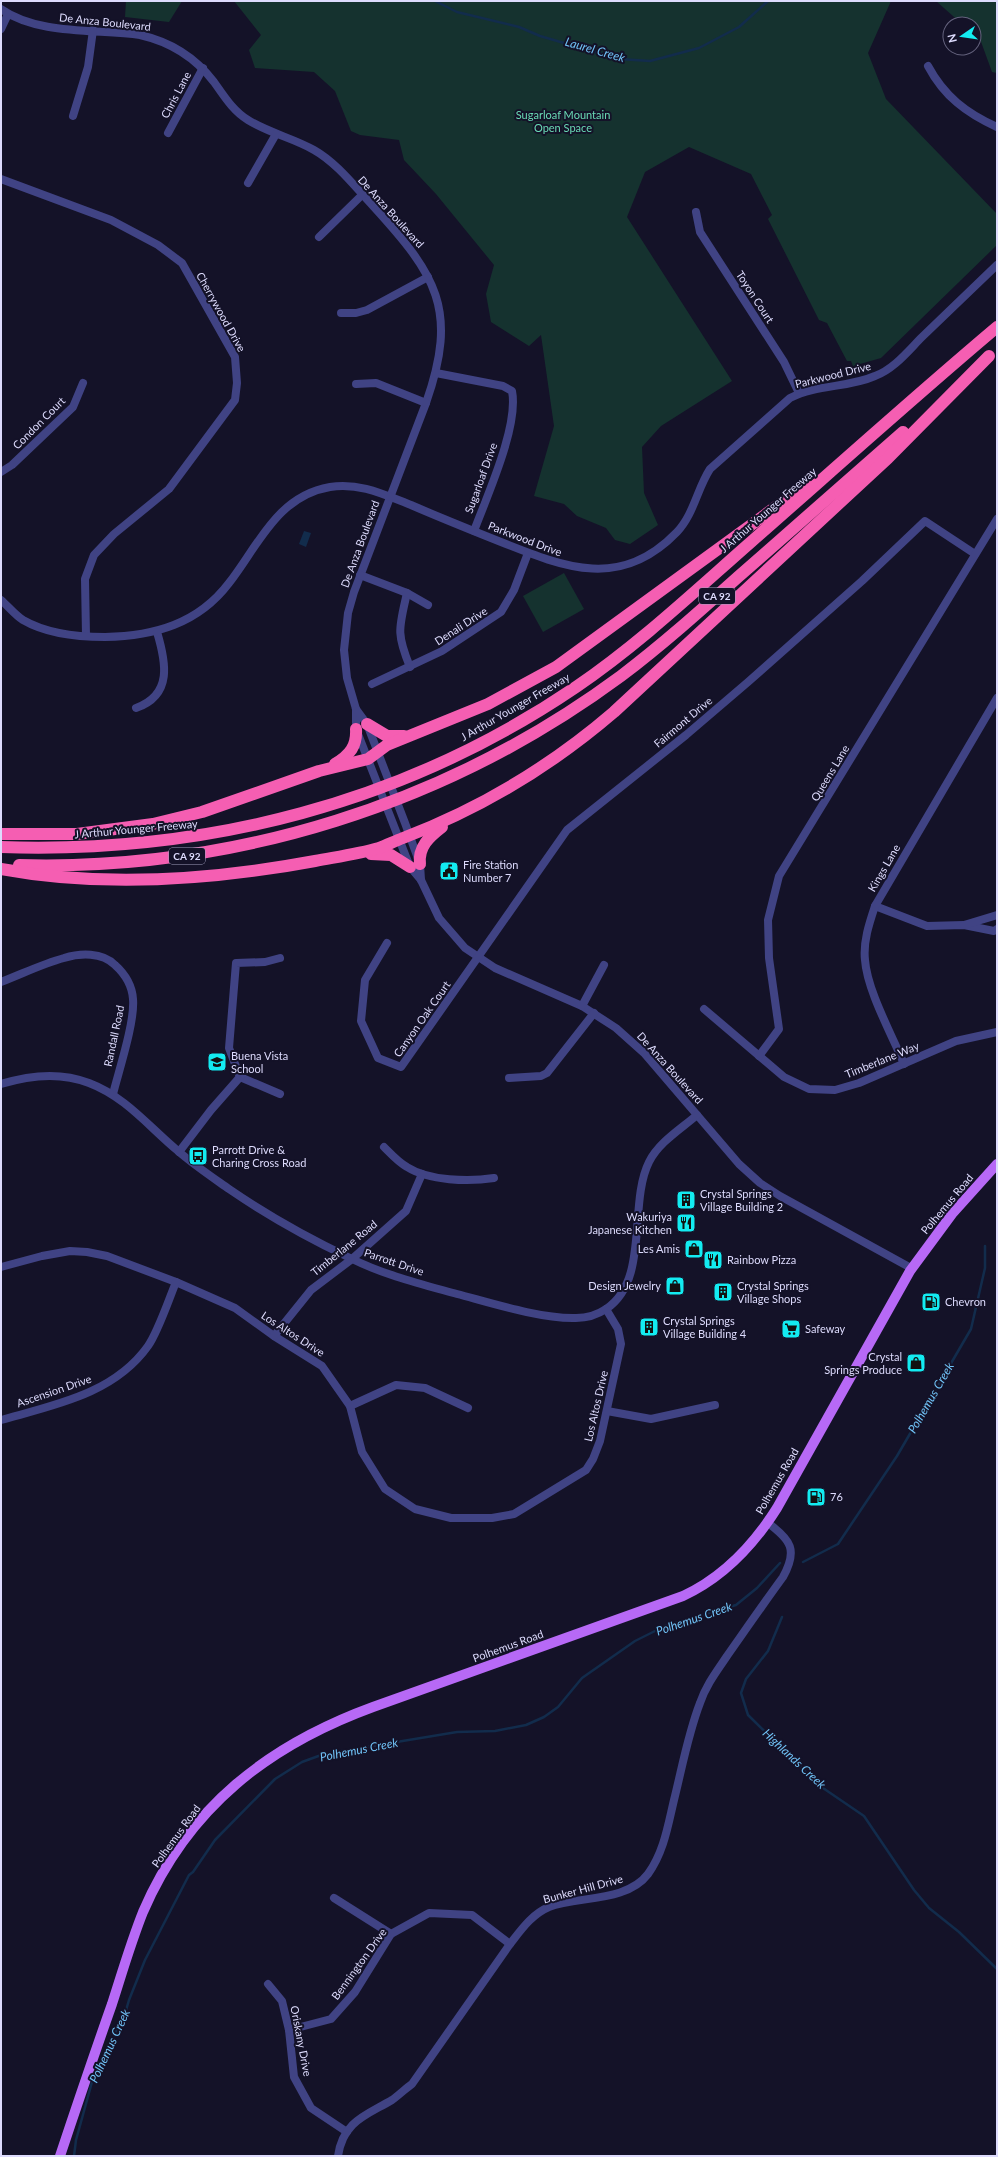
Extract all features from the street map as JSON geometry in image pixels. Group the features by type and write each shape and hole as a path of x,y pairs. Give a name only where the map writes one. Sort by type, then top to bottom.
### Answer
{"highway":[{"name":"J Arthur Younger Freeway","path":"1,847 90,847 180,839 274,821 362,795 408,777 459,754 507,729 548,705 602,668 668,615 997,327"},
{"path":"355,853 390,855 415,866 425,842 435,832 459,816 522,781 572,746 609,716 888,458 993,353"},
{"name":"CA 92","path":"1,865 95,865 186,856 275,839 367,811 415,793 482,762 530,736 581,704 630,669 705,606 993,353"},
{"path":"1,834 77,834 153,824 213,808 319,771 373,755 417,734 488,704 528,684 561,664 863,444"},
{"path":"319,771 340,761 350,752 362,726 391,736 417,734"},
{"path":"1,869 94,878 175,878 274,868 378,848 459,816"}],"main road":[{"name":"Polhemus Road","path":"60,2156 136,1931 151,1895 169,1863 211,1808 234,1786 284,1748 339,1720 697,1590 734,1562 746,1551 768,1523 911,1268 952,1214 997,1164"}],"street":[{"path":"1,29 4,12"},
{"name":"De Anza Boulevard","path":"4,12 39,25 154,38 178,49 203,68 236,111 248,120 276,134 301,143 330,161 408,245 428,277 439,308 441,349 436,373 426,403 389,496 360,575 348,612 344,642 346,669 356,710 415,866 434,909 458,942 478,958 503,973 582,1006 594,1013 636,1045 739,1164 770,1190 911,1268"},
{"path":"73,116 88,67 93,30"},
{"path":"928,66 943,90 962,108 997,127"},
{"name":"Chris Lane","path":"168,133 203,68"},
{"path":"248,183 276,134"},
{"name":"Cherrywood Drive","path":"1,179 111,220 158,245 182,263 235,357 237,383 235,400 169,489 114,534 94,556 85,579 86,636"},
{"path":"319,237 362,195"},
{"name":"Toyon Court","path":"696,212 700,232 784,362 798,393"},
{"name":"Parkwood Drive","path":"1,600 22,619 54,633 86,636 126,636 156,632 179,623 201,610 217,596 229,584 276,516 300,498 315,491 344,485 359,486 389,496 528,553 574,568 593,570 623,566 648,555 663,545 685,523 705,477 716,462 785,402 798,393 862,381 880,374 903,355 997,265"},
{"path":"341,313 356,313 367,310 428,277"},
{"name":"Sugarloaf Drive","path":"436,373 502,386 512,391 514,403 506,444 474,531"},
{"name":"Condon Court","path":"1,472 12,465 73,407 83,382"},
{"path":"356,384 376,382 426,403"},
{"name":"Queens Lane","path":"759,1056 780,1030 769,958 768,920 779,876 997,519"},
{"name":"Fairmont Drive","path":"478,958 567,830 686,735 748,682 862,580 925,521 975,554"},
{"name":"Denali Drive","path":"372,684 442,652 501,612 512,596 528,553"},
{"path":"360,575 407,593 428,605"},
{"path":"407,593 399,628 399,638 410,667"},
{"path":"136,708 150,702 158,694 163,683 164,660 156,632"},
{"name":"Kings Lane","path":"904,1064 872,988 865,961 867,928 874,906 997,698"},
{"name":"De Anza Boulevard","path":"362,726 404,837"},
{"path":"874,906 927,926 964,925 994,931 997,929"},
{"path":"964,925 997,914"},
{"name":"Canyon Oak Court","path":"387,943 365,980 361,1021 378,1058 401,1067 478,958"},
{"name":"Randall Road","path":"1,982 64,958 83,955 99,955 112,962 123,972 130,986 133,999 132,1014 113,1094"},
{"path":"280,958 265,962 236,963 229,1048 240,1077 280,1094"},
{"path":"582,1006 604,965"},
{"name":"Timberlane Way","path":"704,1009 784,1077 809,1089 835,1090 859,1083 956,1041 986,1033 997,1032"},
{"path":"509,1078 541,1076 546,1073 594,1013"},
{"name":"Parrott Drive","path":"1,1084 39,1076 63,1077 88,1083 113,1094 138,1114 179,1152 228,1188 285,1225 352,1260 396,1277 503,1307 574,1318 590,1316 606,1309 622,1293 629,1277 643,1181 648,1163 659,1147 697,1115"},
{"path":"179,1152 211,1110 240,1077"},
{"path":"384,1147 407,1167 422,1174 474,1181 494,1178"},
{"name":"Timberlane Road","path":"274,1336 311,1290 352,1260 406,1211 422,1174"},
{"name":"Los Altos Drive","path":"1,1267 42,1256 70,1251 87,1252 107,1256 176,1282 235,1308 274,1336 322,1366 350,1406 362,1452 385,1489 415,1509 451,1518 492,1518 514,1514 586,1470 593,1459 600,1441 621,1344 618,1329 606,1309"},
{"name":"Ascension Drive","path":"1,1420 90,1393 124,1373 149,1346 176,1282"},
{"path":"350,1406 396,1385 425,1388 468,1408"},
{"path":"607,1411 652,1419 715,1405"},
{"name":"Bunker Hill Drive","path":"338,2156 347,2132 369,2111 393,2099 412,2084 510,1944 523,1927 535,1915 549,1907 620,1892 636,1884 647,1876 655,1864 666,1830 693,1723 707,1685 783,1577 790,1563 790,1543 780,1532 768,1523"},
{"path":"334,1898 391,1934"},
{"name":"Bennington Drive","path":"289,2030 330,2020 355,1992 391,1934 429,1913 472,1915 510,1944"},
{"name":"Oriskany Drive","path":"268,1984 282,2001 289,2030 294,2077 311,2108 347,2132"}],"green space":[{"path":"126,1 182,1 169,22 125,17"},
{"name":"Sugarloaf Mountain Open Space","path":"234,1 891,1 868,53 886,99 997,214 997,245 881,358 853,366 851,361 847,361 827,323 819,320 768,219 772,215 751,174 689,147 645,172 627,217 732,381 661,426 642,447 644,493 658,525 630,544 615,540 606,528 577,516 564,504 534,496 554,426 541,335 529,346 491,322 486,294 494,265 436,194 404,160 399,140 360,135 351,131 335,91 314,72 255,68 249,50 261,35"},
{"path":"936,1 997,1 997,73 992,72 982,44 982,16 953,16"},
{"path":"564,573 584,609 543,632 523,596"}],"water":[{"path":"304,531 311,533 306,547 299,544"}],"waterway":[{"name":"Laurel Creek","path":"435,1 457,12 519,27 540,36 619,59 650,61 699,48 739,27 768,1"},
{"name":"Polhemus Creek","path":"803,1562 838,1544 897,1456 971,1329 985,1268 985,1246"},
{"name":"Polhemus Creek","path":"74,2156 76,2140 92,2082 117,2029 122,2024 129,2000 145,1960 189,1875 193,1872 215,1840 275,1779 302,1762 324,1754 457,1732 495,1731 526,1725 544,1717 558,1707 582,1678 635,1641 665,1626 736,1605 757,1588 780,1563"},
{"name":"Highlands Creek","path":"782,1617 768,1651 746,1679 741,1693 748,1715 820,1786 864,1816 914,1890 929,1908 959,1932 997,1969"}],"place":[{"name":"Fire Station Number 7","path":"449,871"},
{"name":"Buena Vista School","path":"217,1062"},
{"name":"Parrott Drive & Charing Cross Road","path":"198,1156"},
{"name":"Crystal Springs Village Building 2","path":"686,1200"},
{"name":"Wakuriya Japanese Kitchen","path":"686,1223"},
{"name":"Les Amis","path":"694,1249"},
{"name":"Rainbow Pizza","path":"713,1260"},
{"name":"Design Jewelry","path":"675,1286"},
{"name":"Crystal Springs Village Shops","path":"723,1292"},
{"name":"Chevron","path":"931,1302"},
{"name":"Crystal Springs Village Building 4","path":"649,1327"},
{"name":"Safeway","path":"791,1329"},
{"name":"Crystal Springs Produce","path":"916,1363"},
{"name":"76","path":"816,1497"}]}
